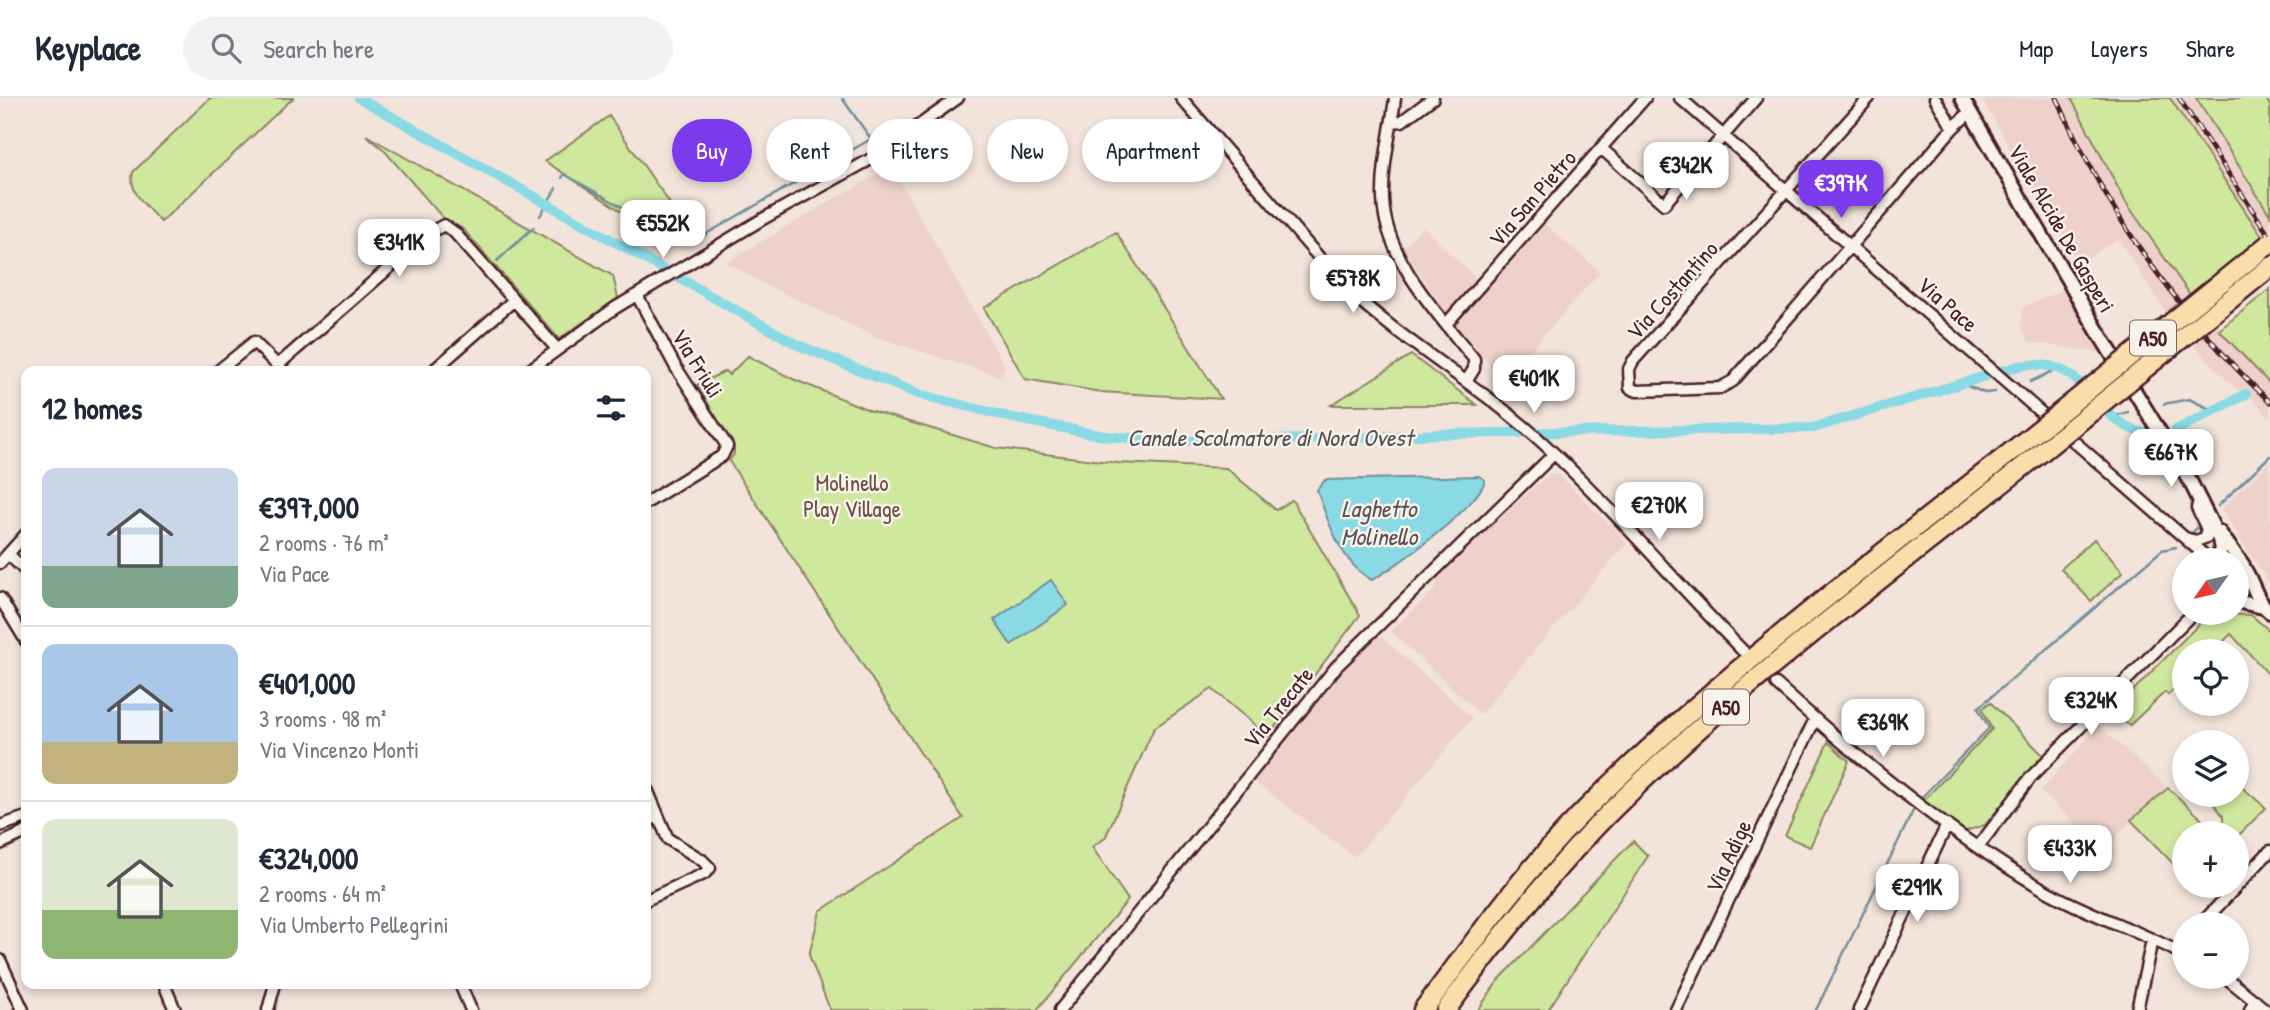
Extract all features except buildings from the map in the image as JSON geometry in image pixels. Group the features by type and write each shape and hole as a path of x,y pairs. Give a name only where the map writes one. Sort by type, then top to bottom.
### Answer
{"highway":[{"name":"A50","path":"1423,1010 1496,912 1552,846 1622,773 1707,696 2270,243"},
{"name":"A50","path":"1446,1010 1566,859 1660,765 1789,654 2270,267"}],"street":[{"path":"535,366 654,284 871,159 958,98"},
{"path":"1181,98 1342,284 1374,312 1465,378 1542,443 1743,651"},
{"path":"1395,98 1383,187 1389,237 1399,259 1472,357 1475,363 1465,378"},
{"path":"1392,121 1402,121 1433,98"},
{"name":"Via San Pietro","path":"1447,323 1645,98"},
{"name":"Via Pace","path":"1679,98 2194,548"},
{"path":"1601,148 1664,204 1756,98"},
{"name":"Via Costantino","path":"1848,247 1726,387 1637,391 1630,388 1628,377 1633,361 1869,98"},
{"path":"1934,98 1953,128"},
{"name":"Viale Alcide De Gasperi","path":"1962,98 2214,527 2229,548"},
{"path":"1848,247 1970,112"},
{"path":"283,366 429,233 444,225 455,233 557,349"},
{"name":"Via Friuli","path":"637,295 670,357 727,450 651,500"},
{"path":"439,366 514,300"},
{"path":"224,366 247,346 257,342 279,366"},
{"name":"Via Trecate","path":"1060,1010 1336,666 1554,454"},
{"path":"2184,540 2196,541 2207,537 2206,527 2197,508 2201,505"},
{"name":"Viale Alcide De Gasperi","path":"2214,527 2221,548"},
{"path":"0,563 21,540"},
{"name":"Via Pace","path":"2184,540 2189,548"},
{"path":"8,554 21,566"},
{"path":"2249,579 2268,610"},
{"path":"0,598 21,632"},
{"path":"2249,604 2268,610"},
{"path":"1978,847 2031,777 2182,625"},
{"path":"1776,684 1867,766 1978,847 2051,893 2172,949"},
{"name":"Via Adige","path":"1676,1010 1815,719"},
{"path":"651,801 672,843 707,863 709,870 651,898"},
{"path":"651,820 657,817"},
{"path":"0,826 21,819"},
{"path":"1859,1010 1947,824"},
{"path":"0,844 21,834"},
{"path":"2212,912 2270,851"},
{"path":"2137,1010 2152,940"},
{"path":"0,960 23,1010"},
{"path":"166,989 175,1010"},
{"path":"268,1010 274,989"},
{"path":"462,989 471,1010"},
{"path":"2237,989 2253,1005 2266,1010"}],"shaded area":[{"path":"1981,98 2071,98 2093,143 2191,296 2270,384 2270,419 2244,389 2239,392 2197,349 2167,313 2118,239 2078,264"},
{"path":"2170,98 2196,98 2270,215 2270,248"},
{"path":"867,180 900,182 1005,366 1002,377 876,337 766,285 726,262"},
{"path":"1542,222 1600,272 1503,381 1447,314 1403,248 1423,227 1485,287"},
{"path":"2069,288 2107,354 2029,342 2021,327 2023,307"},
{"path":"2270,461 2270,585 2249,552 2249,548 2246,548 2221,509"},
{"path":"1550,473 1559,475 1627,543 1480,714 1390,631 1437,588 1436,576"},
{"path":"1382,637 1472,718 1355,857 1253,781 1369,639"},
{"path":"2099,726 2168,788 2131,820 2105,851 2040,791"}],"green space":[{"path":"210,98 293,98 161,222 136,193 132,180 133,172"},
{"path":"2071,98 2170,98 2263,238 2191,296 2125,201"},
{"path":"2196,98 2266,98 2270,106 2270,215"},
{"path":"609,116 694,238 685,244 653,232 545,161"},
{"path":"366,135 613,276 618,298 559,339 463,229 443,218 383,149"},
{"path":"1116,232 1221,399 1101,392 1025,379 984,308"},
{"path":"2270,289 2270,384 2219,330"},
{"path":"1411,355 1477,405 1331,405"},
{"name":"Molinello Play Village","path":"748,356 793,379 869,410 996,448 1118,463 1226,468 1276,510 1292,500 1360,615 1268,736 1212,689 1154,728 1105,838 1092,847 1128,900 1037,1010 830,1010 809,955 820,911 963,818 729,461 734,454 734,447 697,385 725,371 729,375"},
{"path":"2094,539 2123,572 2091,601 2061,569"},
{"path":"2251,615 2270,631 2270,676 2249,653 2249,639 2236,639 2231,634 2226,639 2184,639 2198,625 2249,625"},
{"path":"2172,651 2172,691 2168,695 2165,692 2130,725 2110,714"},
{"path":"1990,702 2043,755 1985,825 1963,832 1921,803 1992,729 1982,709"},
{"path":"1828,742 1849,761 1810,847 1785,836"},
{"path":"2168,788 2172,792 2172,807 2189,807 2202,821 2172,821 2172,863 2131,820"},
{"path":"2249,793 2266,808 2249,825 2249,821 2223,821 2223,816 2216,807 2249,807"},
{"path":"1633,841 1648,856 1548,1010 1478,1010 1498,981"}],"water":[{"name":"Laghetto Molinello","path":"1479,476 1485,480 1468,505 1417,549 1372,580 1361,573 1344,553 1331,528 1317,490 1325,480"},
{"path":"1051,580 1068,605 1011,645 994,620"}],"waterway":[{"name":"Canale Scolmatore di Nord Ovest","path":"359,98 798,345 918,394 1013,418 1104,436 1172,441 1813,428 2019,366 2042,365 2060,369 2074,378 2110,415 2125,426 2144,433"},
{"path":"690,230 696,238 701,237 871,139 842,98"},
{"path":"562,178 564,174 677,238 681,236"},
{"name":"Canale Scolmatore di Nord Ovest","path":"540,216 556,188"},
{"path":"497,261 534,227"},
{"path":"2030,382 2059,368"},
{"path":"1962,384 1985,393 1995,392"},
{"name":"Canale Scolmatore di Nord Ovest","path":"2176,430 2246,394"},
{"path":"2164,404 2189,399 2214,411"},
{"path":"2111,417 2128,412"},
{"path":"2218,506 2270,456"},
{"path":"2192,533 2199,526"},
{"path":"1922,797 1989,728 1978,708 2162,550 2176,547"},
{"path":"1816,1010 1913,811"}],"railway":[{"path":"2057,98 2098,182 2148,260 2206,334 2270,402"},
{"path":"2179,98 2270,237"}]}
